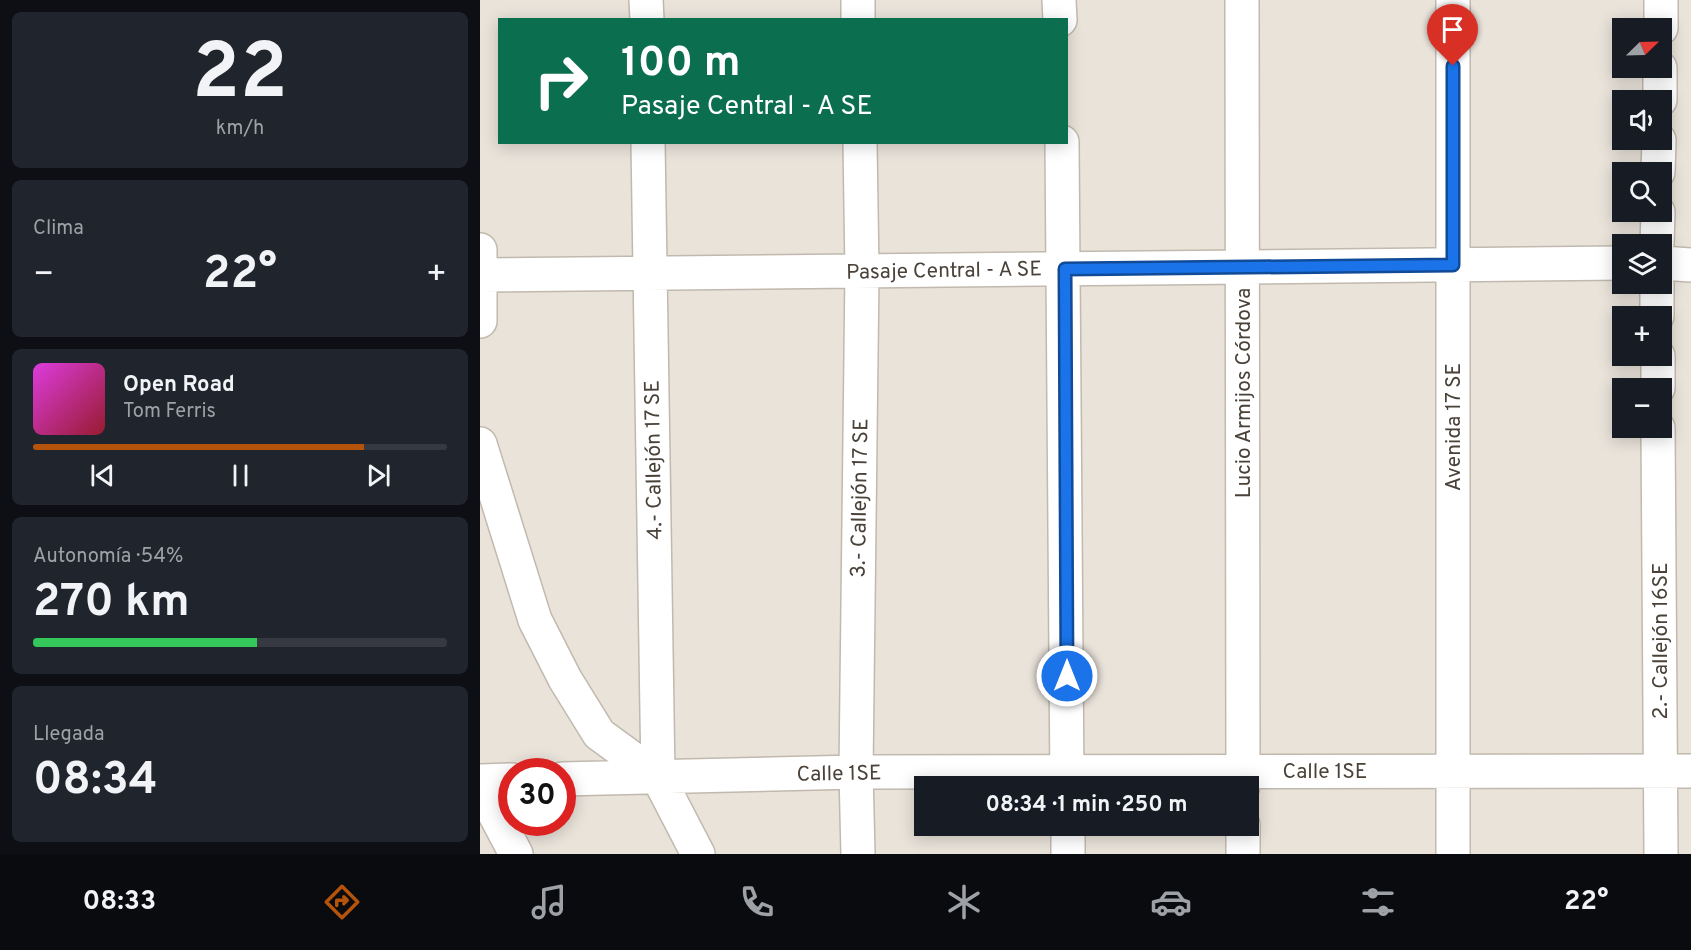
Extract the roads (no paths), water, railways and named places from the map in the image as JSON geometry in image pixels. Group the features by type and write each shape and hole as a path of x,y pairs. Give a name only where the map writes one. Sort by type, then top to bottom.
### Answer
{"street":[{"path":"646,0 646,18"},
{"path":"858,0 858,18"},
{"path":"1059,0 1060,18"},
{"name":"Lucio Armijos Córdova","path":"1242,0 1243,776"},
{"name":"Avenida 17 SE","path":"1454,0 1454,854"},
{"path":"1661,18 1662,0"},
{"name":"4.- Callejón 17 SE","path":"648,144 658,777"},
{"name":"3.- Callejón 17 SE","path":"858,854 856,772 862,271 860,144"},
{"path":"1062,144 1065,269 1067,776"},
{"name":"Pasaje Central - A SE","path":"480,267 649,273 1612,263"},
{"path":"1672,264 1691,265"},
{"path":"480,267 480,321"},
{"name":"2.- Callejón 16SE","path":"1659,438 1676,770 1661,854"},
{"path":"480,444 536,620 565,679 599,734 658,777 698,854"},
{"name":"Calle 1SE","path":"1259,777 1453,771 1676,770"},
{"name":"Calle 1SE","path":"576,779 856,772 977,776"},
{"path":"480,781 498,780"},
{"path":"480,786 516,854"},
{"path":"1068,836 1068,854"},
{"path":"1243,836 1243,854"}]}
